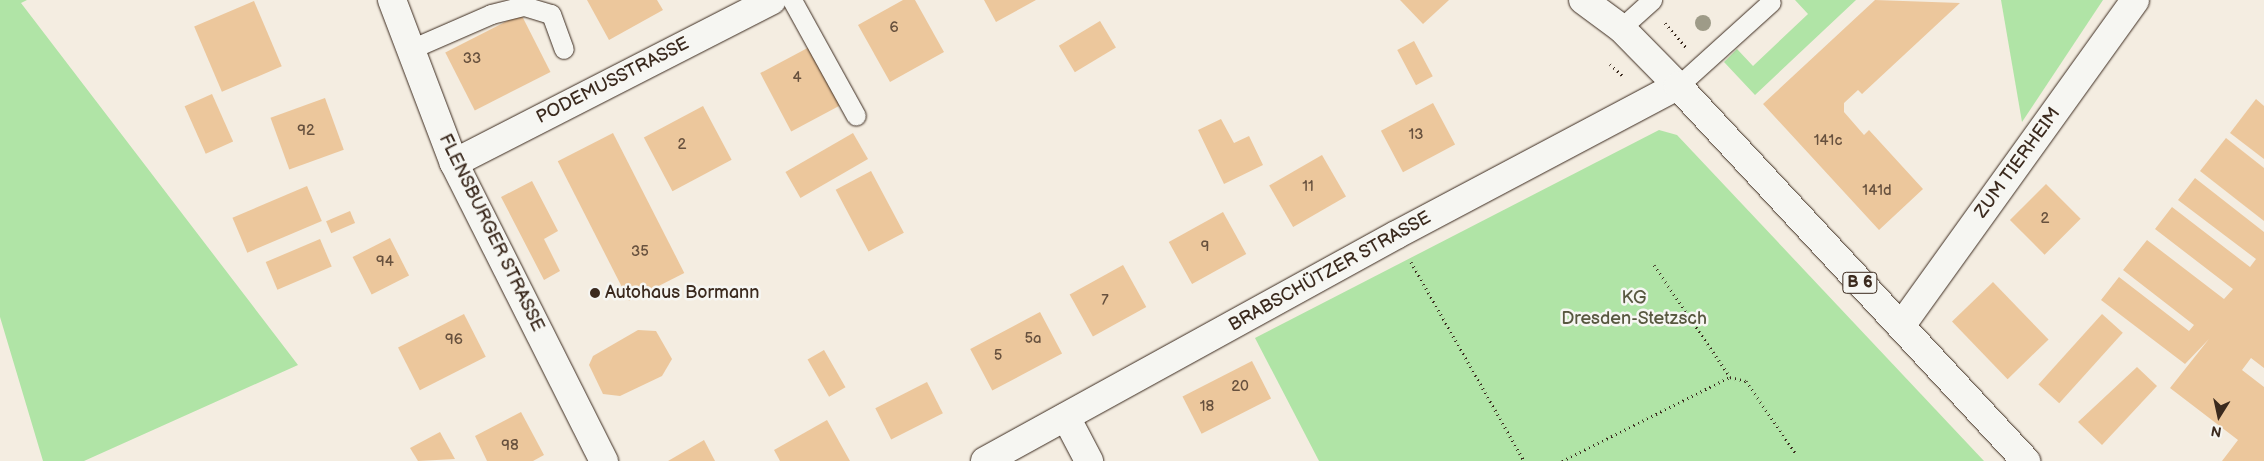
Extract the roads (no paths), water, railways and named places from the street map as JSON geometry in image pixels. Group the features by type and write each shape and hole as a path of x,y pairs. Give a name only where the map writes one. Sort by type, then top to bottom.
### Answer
{"street":[{"name":"FLENSBURGER STRASSE","path":"392,0 454,163 604,461"},
{"name":"PODEMUSSTRASSE","path":"454,163 772,0"},
{"name":"B 6","path":"1583,0 1621,28 1678,86 2026,461"},
{"name":"ZUM TIERHEIM","path":"1900,326 2135,0"},
{"name":"BRABSCHÜTZER STRASSE","path":"985,461 1396,235 1678,86"},
{"path":"1066,417 1089,461"}],"lane":[{"path":"792,0 856,116"},
{"path":"1621,28 1652,0"},
{"path":"1678,86 1771,2"},
{"path":"411,49 491,14 524,6 551,14 564,49"}],"place":[{"name":"Autohaus Bormann","path":"595,293"}],"park label":[{"name":"KG Dresden-Stetzsch","path":"1634,309"}]}
